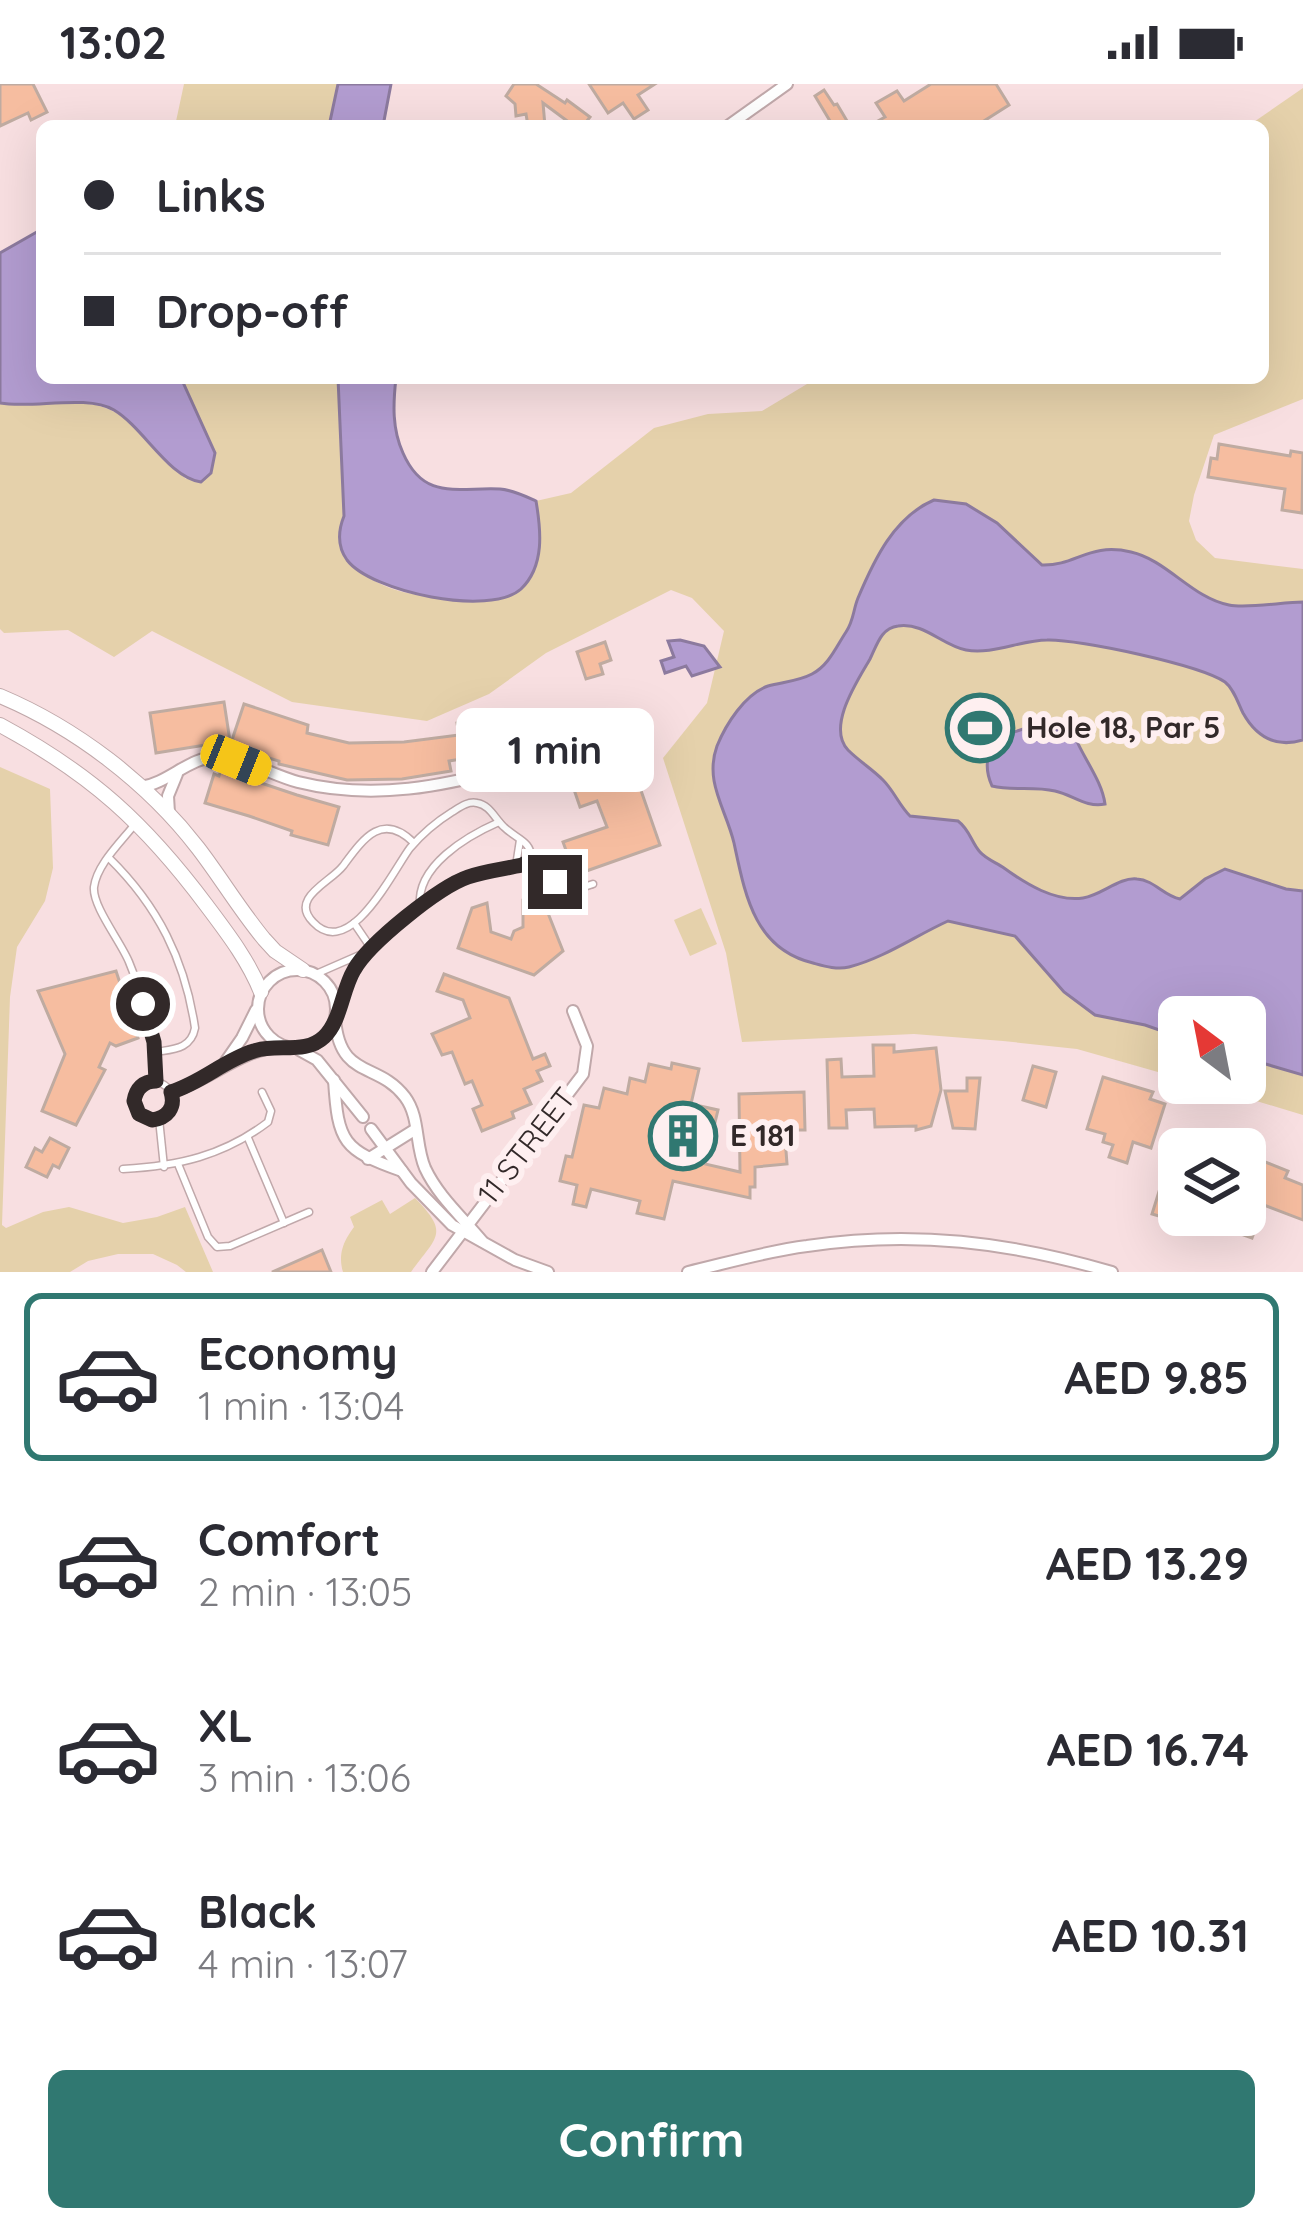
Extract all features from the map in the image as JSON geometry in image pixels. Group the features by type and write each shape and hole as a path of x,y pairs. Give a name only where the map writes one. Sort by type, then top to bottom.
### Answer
{"street":[{"path":"736,120 787,84"},
{"path":"0,696 64,730 141,787 197,847 263,939 332,989 336,1034 349,1059 388,1082 409,1103 421,1157 433,1184 464,1227"},
{"path":"0,724 80,772 137,821 173,860 249,965 264,1030 317,1060 363,1117"},
{"path":"141,787 158,784 206,757 344,790 391,791 455,783 518,766"},
{"path":"169,815 170,787 179,771"},
{"path":"221,1067 279,974 310,972"},
{"name":"11 STREET","path":"432,1272 583,1074 587,1046 574,1011"},
{"path":"171,1092 251,1052 321,1040 336,1015"},
{"path":"334,1080 342,1134 357,1153 402,1171"},
{"path":"371,1129 422,1196 482,1241 548,1272"},
{"path":"368,1159 416,1129"},
{"path":"688,1272 802,1246 898,1238 994,1244 1112,1272"}],"lane":[{"path":"414,843 396,830 380,830 363,839 335,874 311,893 306,911 316,926 333,931 353,923 379,897 414,843 469,803 483,804 531,847 531,860"},
{"path":"137,821 109,858 94,895 128,958 156,1052 156,1081"},
{"path":"420,907 419,892 443,858 469,837 499,822"},
{"path":"516,866 520,840"},
{"path":"109,858 156,913 189,992 193,1036 183,1047 156,1052"},
{"path":"336,1015 348,981 368,950 420,907 468,877 531,860"},
{"path":"531,860 552,876 565,907"},
{"path":"560,895 593,884"},
{"path":"353,923 368,950"},
{"path":"310,972 368,950"},
{"path":"156,1081 171,1092 173,1106 165,1117 145,1118 135,1108 144,1083 156,1081"},
{"path":"123,1169 178,1165 248,1137 271,1117 262,1092"},
{"path":"159,1119 164,1167"},
{"path":"248,1137 284,1223"},
{"path":"178,1165 208,1237 217,1246 230,1246 308,1212"}],"shaded area":[{"path":"184,84 338,84 330,120 176,120"},
{"path":"338,84 391,84 384,120 330,120"},
{"path":"1303,88 1303,399 1214,435 1189,521 1196,540 1215,558 1303,569 1303,1115 1266,1104 1266,996 1158,996 1158,1072 1077,1049 914,1034 742,1042 726,953 663,758 707,703 724,631 692,598 671,590 546,653 489,694 427,721 292,702 152,631 114,657 68,630 4,633 0,629 0,403 103,407 142,432 186,479 215,453 184,384 338,384 344,516 339,531 353,556 365,574 386,587 461,597 517,593 538,550 536,501 571,493 654,428 708,414 762,411 807,384 1269,384 1269,120 1257,120"},
{"path":"36,232 36,384 184,384 215,453 211,473 201,482 189,478 125,418 102,405 0,403 0,253"},
{"path":"338,384 396,384 397,435 411,468 421,479 443,488 505,490 536,501 538,559 529,580 506,597 459,601 431,597 380,582 347,560 340,538 344,516"},
{"path":"934,500 966,504 997,523 1042,565 1117,550 1144,556 1203,595 1229,605 1303,602 1303,740 1284,743 1261,735 1225,682 1191,668 1063,641 966,650 907,626 892,627 880,638 846,704 840,729 848,750 883,780 910,816 958,821 985,857 1052,894 1083,898 1137,879 1180,899 1225,869 1303,891 1303,1075 1266,1064 1266,996 1158,996 1158,1030 1095,1015 1064,992 1015,936 948,921 875,958 840,968 793,956 765,932 748,900 715,784 717,746 731,719 752,696 768,686 807,676 828,661 849,628 856,602 887,541"},
{"path":"668,641 704,646 720,667 692,676 686,666 665,673 661,661 674,657"},
{"path":"1023,729 1064,731 1075,737 1105,804 1047,790 992,786 987,762 994,739"},
{"path":"0,767 50,789 53,868 45,901 17,947 10,997 2,1225 6,1228 69,1207 123,1223 185,1207 213,1272 186,1272 153,1254 118,1254 88,1261 70,1272 0,1272"},
{"path":"701,908 717,944 690,956 674,920"},
{"path":"415,1198 433,1220 436,1235 411,1272 343,1272 342,1248 354,1227 350,1217 382,1200 390,1214"}],"building":[{"path":"0,84 33,84 47,112 31,120 28,113 0,126"},
{"path":"514,84 536,84 590,117 566,120 543,103 544,120 527,120 526,114 516,116 515,104 506,96"},
{"path":"589,84 655,84 638,95 648,110 634,119 623,103 608,113"},
{"path":"931,84 996,84 1009,105 985,120 880,120 885,117 876,103 897,91 904,101"},
{"path":"824,90 846,120 829,120 815,96"},
{"path":"1219,444 1290,456 1291,451 1303,453 1302,513 1282,510 1285,489 1208,477"},
{"path":"605,642 611,660 600,664 603,674 586,679 577,652"},
{"path":"224,702 230,741 156,753 150,713"},
{"path":"244,704 308,725 307,733 349,743 459,735 457,723 505,715 510,751 449,761 451,771 402,779 347,780 279,764 230,746"},
{"path":"614,713 660,845 575,875 563,842 607,827 597,801 580,807 567,769 554,773 542,739"},
{"path":"222,767 339,807 328,845 205,803 214,774 219,776"},
{"path":"542,898 563,951 534,975 458,948 472,908 487,903 491,932 511,939 523,927 523,900"},
{"path":"116,971 138,1038 116,1046 110,1043 99,1067 105,1070 76,1125 42,1111 65,1054 38,991"},
{"path":"444,974 509,998 533,1059 545,1054 550,1066 537,1071 542,1081 524,1089 531,1104 512,1112 514,1118 482,1131 473,1109 482,1105 472,1081 465,1084 452,1052 442,1055 432,1034 470,1018 463,1000 437,991"},
{"path":"873,1045 894,1045 894,1052 936,1048 941,1090 931,1126 916,1130 916,1126 875,1127 874,1109 846,1110 847,1128 829,1128 827,1060 841,1059 842,1077 874,1076"},
{"path":"672,1063 699,1069 691,1104 718,1110 705,1164 740,1172 739,1094 804,1092 805,1130 792,1130 792,1138 785,1138 787,1164 755,1167 750,1198 673,1181 664,1219 637,1213 640,1201 591,1189 586,1207 573,1204 577,1185 560,1181 566,1156 572,1157 584,1105 599,1108 604,1088 627,1094 630,1078 645,1082 649,1064 671,1069"},
{"path":"1033,1066 1056,1072 1046,1107 1023,1100"},
{"path":"1103,1077 1153,1092 1150,1099 1165,1104 1151,1148 1133,1142 1127,1163 1109,1157 1113,1145 1103,1142 1105,1134 1087,1129"},
{"path":"967,1078 980,1078 975,1129 953,1128 945,1091 967,1091"},
{"path":"50,1138 69,1148 59,1168 53,1165 47,1177 26,1167 35,1148 42,1152"},
{"path":"1266,1162 1288,1171 1285,1178 1303,1185 1303,1220 1266,1206"},
{"path":"322,1250 331,1272 272,1272"}],"place":[{"name":"Hole 18, Par 5","path":"980,728"},
{"name":"E 181","path":"683,1136"}],"route":[{"path":"143,1004 154,1042 156,1081 144,1083 134,1101 139,1114 152,1120 170,1112 171,1092 197,1083 236,1058 321,1040 330,1030 364,953 459,880 531,860 555,882"}]}
